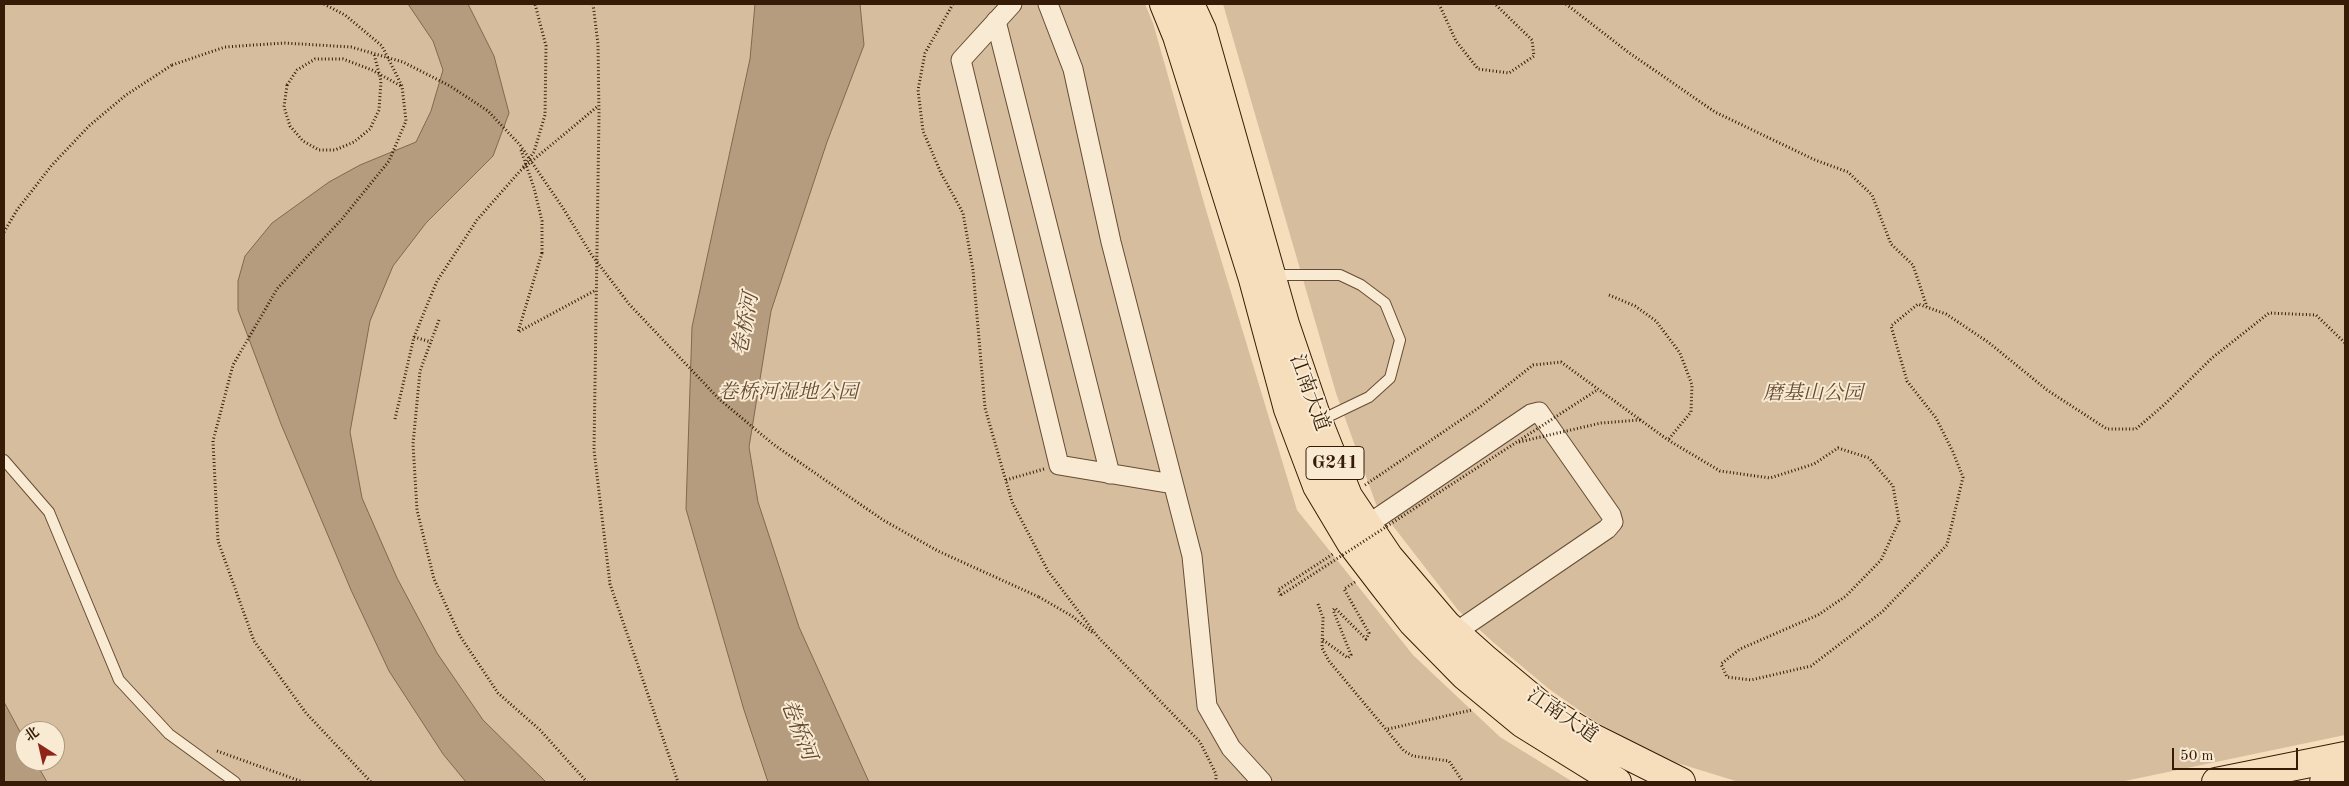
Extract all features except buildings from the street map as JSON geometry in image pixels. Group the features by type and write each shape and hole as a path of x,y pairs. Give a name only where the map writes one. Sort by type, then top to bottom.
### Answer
{"highway":[{"name":"江南大道","path":"1164,4 1178,36 1253,279 1288,409 1317,486 1359,534 1389,557 1456,632 1544,708 1591,737 1681,782"},
{"name":"江南大道","path":"1190,4 1202,30 1285,324 1318,421 1348,496 1372,570 1414,623 1465,676 1522,723 1562,750 1617,782"},
{"path":"2216,782 2345,756"},
{"path":"2324,782 2345,778"}],"street":[{"path":"1012,4 961,60 1059,465 1172,484"},
{"path":"1048,4 1073,69 1111,242 1192,556 1207,706 1231,748 1262,782"},
{"path":"996,21 1110,474"},
{"path":"1359,534 1531,414 1539,412 1611,514 1612,522 1607,529 1456,632"}],"lane":[{"path":"1272,275 1340,275 1361,285 1385,303 1400,340 1390,378 1369,398 1318,421"},
{"path":"4,460 49,512 119,680 169,734 235,782"}],"path":[{"path":"324,4 345,15 382,46 402,86 406,121 389,161 342,219 278,289 233,365 214,441 218,542 254,641 306,713 370,782"},
{"path":"395,419 414,337 437,281 477,220 534,152 545,115 546,46 535,4"},
{"path":"593,4 598,44 599,105 594,450 610,584 678,782"},
{"path":"953,4 925,53 918,90 923,131 941,173 963,213 973,270 985,408 1012,502 1048,571 1098,637"},
{"path":"1439,4 1456,41 1478,69 1508,73 1534,56 1532,40 1495,4"},
{"path":"1566,4 1628,52 1715,112 1815,160 1848,172 1872,195 1891,244 1913,265 1927,307"},
{"path":"4,232 17,210 52,165 89,126 126,95 172,65 225,47 284,43 351,47 403,62 450,86 488,111 520,145 563,208 591,254 629,304 719,399 772,444 883,520 938,551 1040,597 1072,616 1098,637 1200,742 1216,774 1216,782"},
{"path":"374,54 381,81 379,110 370,129 354,142 335,150 319,150 304,141 290,126 284,107 287,85 296,70 315,59 343,59 372,70 402,86"},
{"path":"520,171 599,105"},
{"path":"520,145 542,221 542,253 518,332 597,290"},
{"path":"1609,295 1635,306 1656,322 1680,353 1692,385 1691,412 1668,440"},
{"path":"1348,496 1480,407 1533,365 1561,362 1668,440 1720,471 1770,478 1814,464 1838,448 1869,458 1893,486 1899,521 1881,560 1846,596 1818,615 1740,649 1722,664 1726,677 1751,680 1810,666 1882,612 1947,545 1963,477 1936,418 1907,381 1891,326 1918,304 1946,314 1988,342 2047,390 2107,429 2136,428 2164,405 2212,358 2269,313 2316,315 2345,344"},
{"path":"439,320 420,371 412,444 417,510 434,579 460,636 498,693 540,730 587,782"},
{"path":"414,337 431,342"},
{"path":"1359,534 1278,590 1281,595 1597,390"},
{"path":"1516,443 1601,423 1640,420"},
{"path":"1006,480 1059,465"},
{"path":"1323,640 1348,658 1351,655 1333,610 1335,608 1366,639 1369,633 1344,589 1372,570"},
{"path":"1318,604 1323,618 1322,648 1328,661 1388,729 1404,751 1413,756 1448,761 1463,782"},
{"path":"1388,729 1499,704"},
{"path":"211,749 303,782"}],"green space":[{"name":"卷桥河湿地公园","path":"4,4 1145,4 1153,23 1206,210 1297,510 1413,655 1500,737 1573,782 4,782"},
{"name":"磨基山公园","path":"1223,4 2345,4 2345,735 2120,782 1739,782 1661,758 1593,720 1549,689 1458,610 1376,504 1336,393"}],"water":[{"path":"408,4 468,4 494,56 509,113 493,156 426,223 393,266 370,321 350,432 362,498 397,578 437,653 483,720 546,782 466,782 443,754 389,671 351,590 281,424 238,310 238,281 245,256 272,223 329,182 360,165 416,142 431,111 443,70 433,41"},
{"name":"卷桥河","path":"755,4 860,4 864,45 827,142 771,311 749,447 758,502 799,627 869,782 768,782 744,710 686,509 692,327 750,59"},
{"path":"4,702 15,722 15,771 41,771 47,782 4,782"}]}
